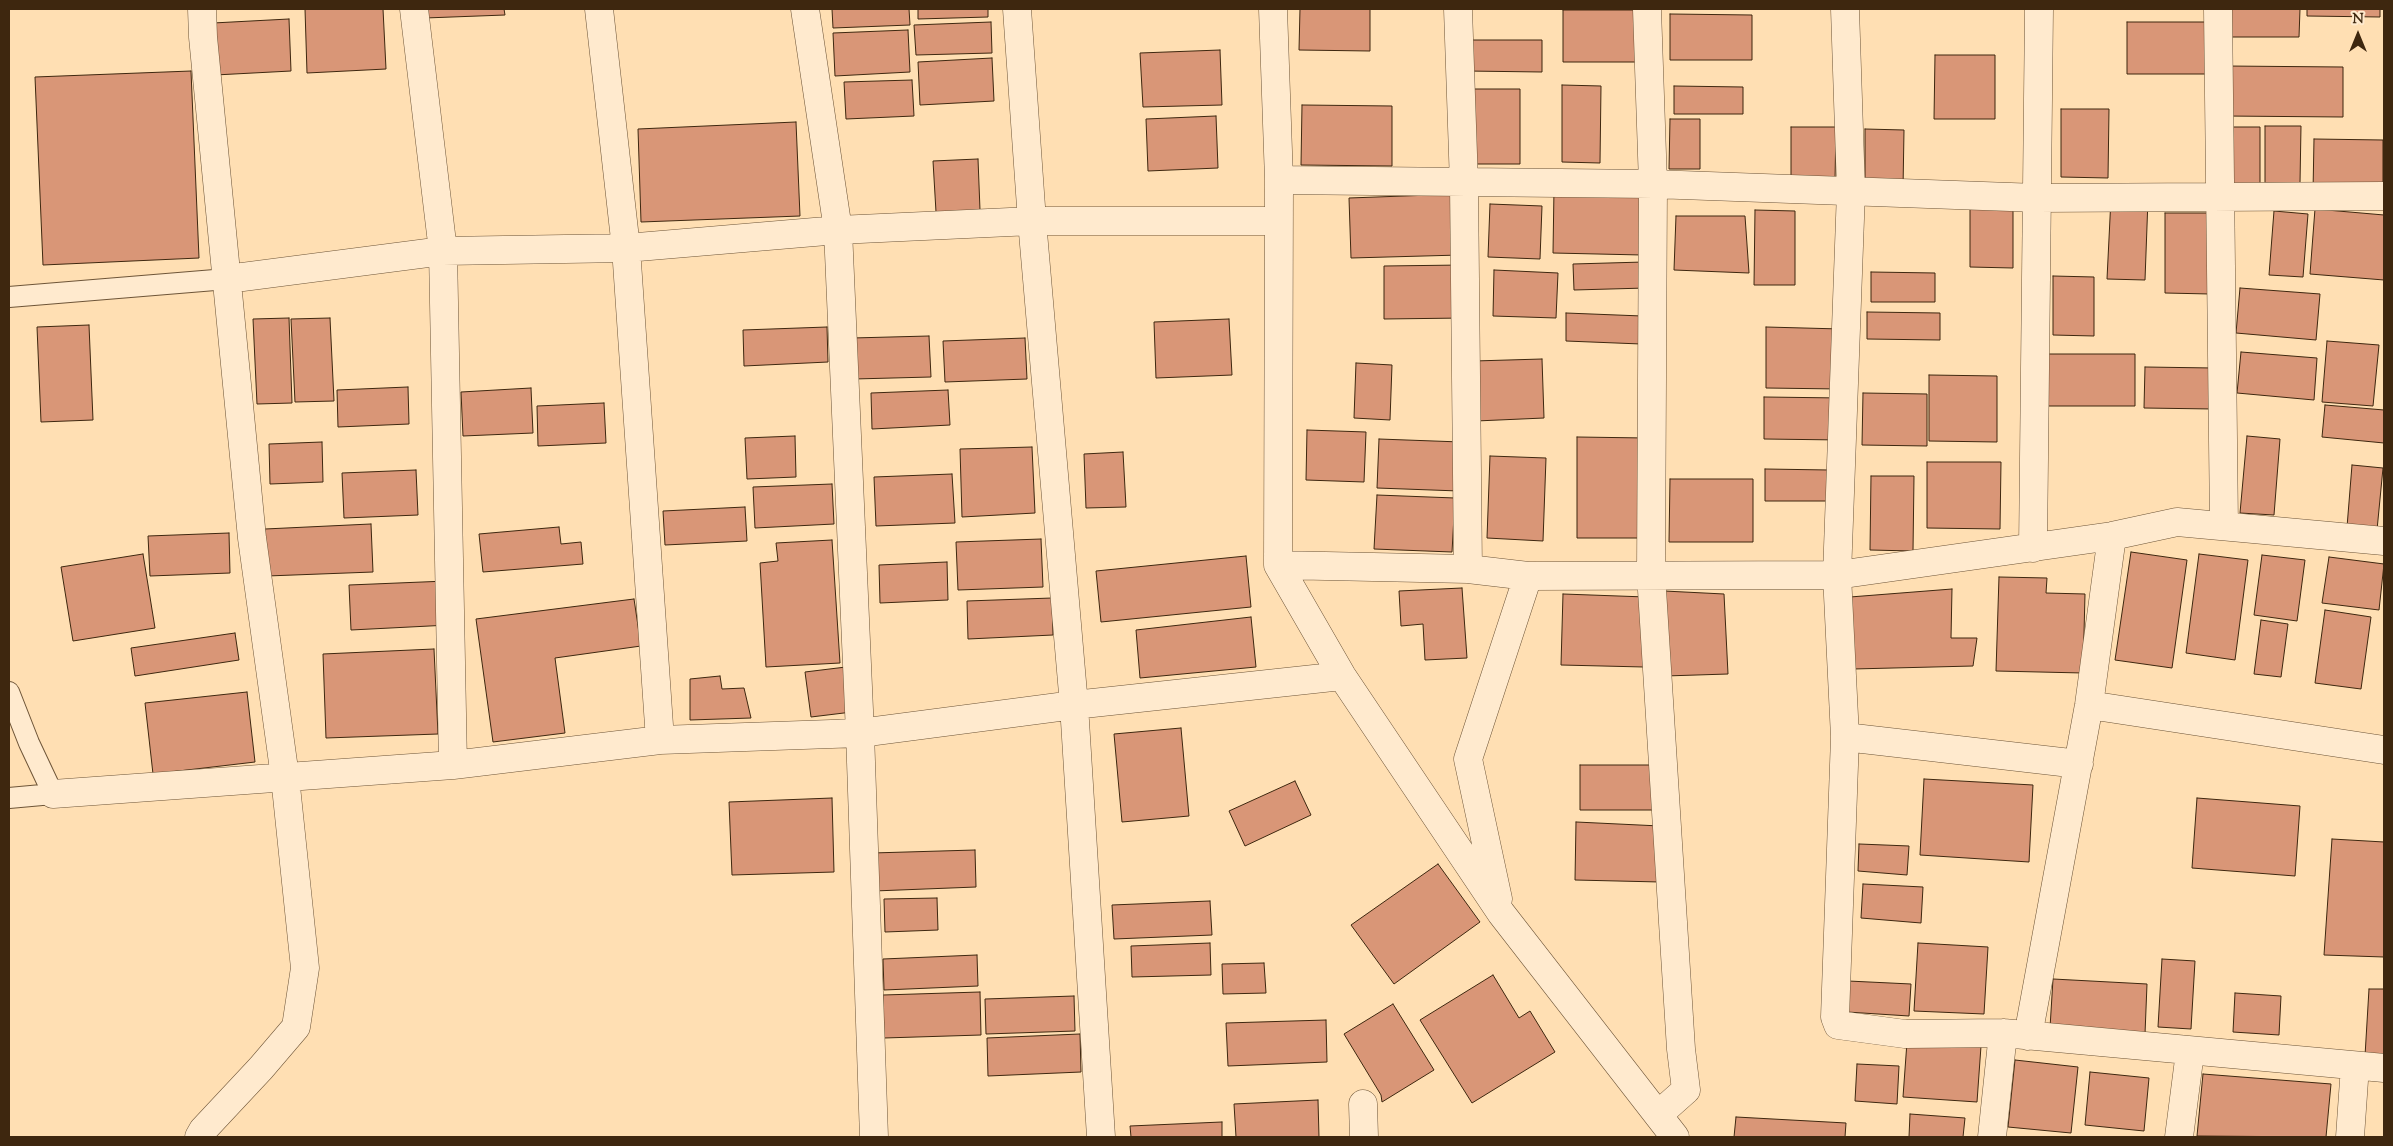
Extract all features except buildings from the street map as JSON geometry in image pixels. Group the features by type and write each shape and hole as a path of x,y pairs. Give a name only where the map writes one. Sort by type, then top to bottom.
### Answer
{"street":[{"path":"199,1137 203,1130 296,1027 305,968 285,777 252,538 203,37 202,9"},
{"path":"414,9 443,251 453,765"},
{"path":"599,9 626,248 660,740"},
{"path":"805,9 838,230 860,732 874,1137"},
{"path":"1017,9 1032,221 1074,705 1100,1137"},
{"path":"1273,9 1279,180 1278,565 1342,676 1501,913 1675,1137"},
{"path":"1458,9 1464,184 1468,569"},
{"path":"1647,9 1653,184 1651,574 1681,1049 1686,1090 1659,1114"},
{"path":"1845,9 1852,191 1837,575 1846,737 1836,1017 1838,1025 1905,1034 2016,1034 2190,1052 2384,1068"},
{"path":"2033,548 2039,9"},
{"path":"2218,9 2224,526"},
{"path":"1279,180 1464,184 1653,184 2038,198 2384,196"},
{"path":"227,279 443,251 626,248 838,230 1032,221 1278,221"},
{"path":"1278,565 1468,569 1528,576 1651,574 1837,575 2112,536 2177,522 2384,541"},
{"path":"1992,1137 2079,764 2089,706 2112,536"},
{"path":"1501,913 1468,759 1528,576"},
{"path":"53,794 453,765 660,740 860,732 1074,705 1342,676"},
{"path":"2089,706 2384,750"},
{"path":"1846,737 2079,764"},
{"path":"2179,1137 2190,1052"},
{"path":"2350,1137 2355,1066"},
{"path":"1363,1104 1364,1137"}],"lane":[{"path":"9,297 227,279"},
{"path":"9,692 29,743 53,794 9,798"}]}
